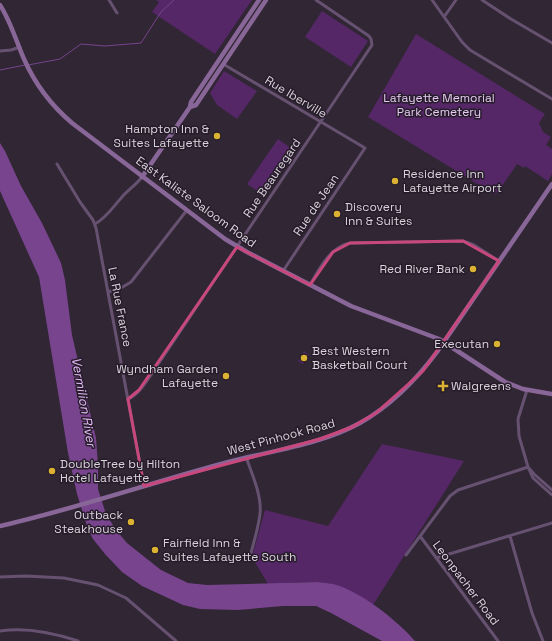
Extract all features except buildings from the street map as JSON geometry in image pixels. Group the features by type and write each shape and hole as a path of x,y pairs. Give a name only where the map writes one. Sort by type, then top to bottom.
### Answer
{"main road":[{"path":"142,177 190,107 196,105 260,0"},
{"path":"221,62 266,0"},
{"name":"East Kaliste Saloom Road","path":"0,5 11,25 30,73 48,98 66,118 142,177 237,247 351,306 444,342 499,379 527,390 552,394"},
{"name":"West Pinhook Road","path":"0,526 37,518 246,457 320,439 362,422 388,405 423,371 552,184"}],"street":[{"path":"109,0 117,13"},
{"name":"Rue Beauregard","path":"128,398 134,396 139,390 237,247 371,46 372,41 369,36 316,0"},
{"path":"432,0 462,42 470,50 552,99"},
{"path":"444,17 456,0"},
{"path":"482,0 552,43"},
{"path":"0,51 20,47"},
{"name":"Rue Iberville","path":"221,62 365,148"},
{"name":"Rue de Jean","path":"283,271 365,148"},
{"name":"La Rue France","path":"57,164 95,224 144,486"},
{"path":"95,224 133,188 142,177"},
{"path":"108,292 121,288 131,282 187,210"},
{"path":"310,285 332,252 342,245 350,243 463,241 474,245 499,261"},
{"path":"527,390 517,424 519,436 528,467 534,478 552,495"},
{"path":"246,457 260,508 259,519 249,560"},
{"path":"528,467 552,490"},
{"name":"Leonpacher Road","path":"406,555 454,492 528,467"},
{"path":"436,558 552,523"},
{"name":"Leonpacher Road","path":"420,536 498,641"},
{"path":"510,536 532,613 543,641"},
{"path":"0,577 26,576 56,578 98,585 126,598 176,641"},
{"path":"0,631 34,631 78,641"}],"highlighted area":[{"path":"463,241 499,261 423,371 376,413 352,427 320,439 144,486 128,399 139,390 237,247 310,285 333,252 350,243"}],"green space":[{"path":"156,0 252,0 215,54 152,12 159,2"},
{"path":"322,11 368,41 351,67 305,37"},
{"name":"Lafayette Memorial Park Cemetery","path":"416,34 545,114 539,123 543,132 551,137 546,145 552,149 552,174 548,181 525,166 524,168 517,164 498,192 494,194 368,117"},
{"path":"224,71 257,91 237,119 217,105 210,93"},
{"path":"278,139 295,151 265,196 247,184"},
{"name":"Best Western Basketball Court","path":"304,351 309,355 303,364 298,361"},
{"path":"382,444 464,461 373,605 344,589 327,583 310,582 268,584 252,557 265,510 328,526"}],"water":[{"name":"Vermilion River","path":"0,143 61,263 65,280 72,335 96,438 98,489 106,514 116,530 127,543 161,570 188,583 207,585 318,582 333,584 344,588 377,607 398,624 415,641 382,641 316,606 283,606 238,610 200,609 183,605 142,586 122,572 105,554 93,539 88,529 77,494 68,453 39,277 0,191"}],"waterway":[{"path":"28,65 60,59 81,44 105,46 141,43 161,12 174,0"},
{"path":"0,70 25,65"}],"place":[{"name":"Hampton Inn & Suites Lafayette","path":"217,136"},
{"name":"Residence Inn Lafayette Airport","path":"395,181"},
{"name":"Discovery Inn & Suites","path":"337,214"},
{"name":"Red River Bank","path":"473,269"},
{"name":"Executan","path":"497,344"},
{"name":"Best Western Basketball Court","path":"304,358"},
{"name":"Wyndham Garden Lafayette","path":"226,376"},
{"name":"Walgreens","path":"443,386"},
{"name":"DoubleTree by Hilton Hotel Lafayette","path":"52,471"},
{"name":"Outback Steakhouse","path":"131,522"},
{"name":"Fairfield Inn & Suites Lafayette South","path":"155,550"}]}
